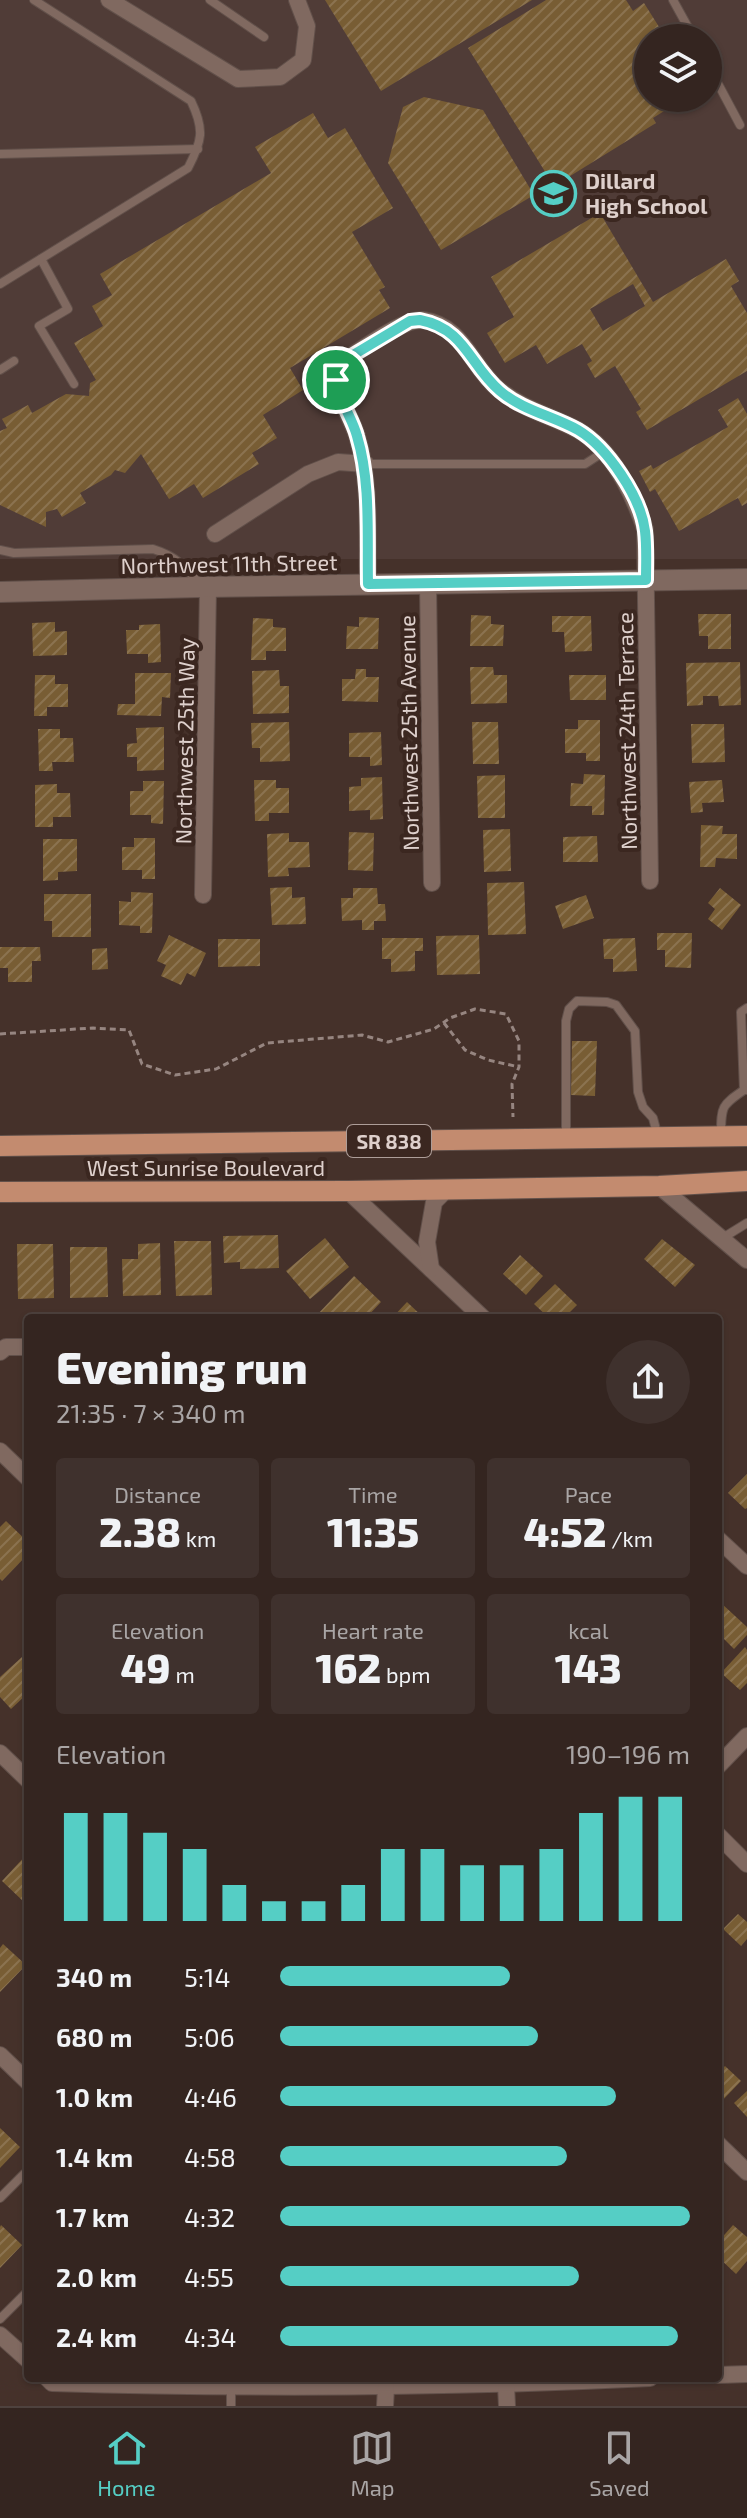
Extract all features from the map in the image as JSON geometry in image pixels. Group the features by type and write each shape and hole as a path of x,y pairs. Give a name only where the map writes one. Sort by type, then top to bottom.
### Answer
{"main road":[{"name":"West Sunrise Boulevard","path":"0,1146 747,1136"},
{"name":"West Sunrise Boulevard","path":"0,1192 348,1191 659,1186 747,1181"}],"street":[{"path":"109,0 238,79 280,77 303,60 307,26 297,0"},
{"name":"Northwest 24th Terrace","path":"366,464 352,416 338,392 338,368 343,361 410,321 420,320 434,323 457,337 491,384 506,396 579,431 611,461 632,492 645,529 650,881"},
{"path":"215,534 308,474 338,462 366,464 368,584"},
{"name":"Northwest 11th Street","path":"0,592 747,579"},
{"name":"Northwest 25th Avenue","path":"428,583 432,883"},
{"name":"Northwest 25th Way","path":"203,895 205,587"},
{"path":"659,1186 747,1260"},
{"path":"431,1269 427,1242 434,1202 448,1188"},
{"path":"348,1191 479,1314"},
{"path":"0,1352 6,1347 24,1347"},
{"path":"0,1451 24,1474"},
{"path":"722,1543 747,1566"},
{"path":"722,1762 747,1736"},
{"path":"0,1753 24,1776"},
{"path":"722,1839 747,1864"},
{"path":"0,2055 24,2078"},
{"path":"722,2148 747,2172"},
{"path":"0,2335 24,2356"},
{"path":"722,2375 747,2374"},
{"path":"51,2382 231,2387 338,2383 386,2387 566,2382"},
{"path":"506,2385 507,2406"},
{"path":"385,2406 386,2387"}],"lane":[{"path":"0,284 188,168 198,149 200,121 191,101 34,0"},
{"path":"210,0 264,37"},
{"path":"673,0 686,24"},
{"path":"722,91 740,125"},
{"path":"0,154 198,149"},
{"path":"41,259 68,309 39,326 74,384"},
{"path":"0,370 14,361"},
{"path":"366,464 585,464 602,453"},
{"path":"0,550 14,553 153,549 178,560 205,587"},
{"path":"566,1138 566,1021 569,1009 577,1001 616,1005 635,1031 638,1092 643,1107 653,1118 659,1138"},
{"path":"721,1137 724,1104 746,1090 741,1012 747,1008"},
{"path":"721,1239 747,1223"},
{"path":"0,2198 24,2177"},
{"path":"0,2319 24,2295"},
{"path":"231,2387 231,2406"}],"path":[{"path":"0,1034 93,1028 129,1030 142,1064 175,1075 216,1069 267,1043 362,1035 388,1042 434,1029 475,1009 506,1014 519,1041 519,1067 512,1084 513,1117"},
{"path":"444,1023 465,1050 488,1060 519,1067"}],"shaded area":[{"path":"0,0 747,0 747,559 0,559"}],"building":[{"path":"325,0 532,0 381,91"},
{"path":"546,0 626,0 633,11 644,3 657,24 634,24 634,112 663,112 653,118 656,123 554,186 468,48"},
{"path":"424,97 483,110 534,195 441,250 388,163 403,107"},
{"path":"313,113 328,138 345,128 393,208 352,232 385,287 379,290 390,308 290,368 303,390 263,415 277,438 252,453 259,464 203,498 194,484 169,499 141,454 125,473 115,470 80,493 86,503 62,517 57,509 46,512 46,527 0,505 0,431 7,428 2,419 28,405 32,413 66,394 89,396 90,383 96,380 74,343 103,326 92,306 112,295 100,274 271,173 255,147"},
{"path":"600,213 653,302 726,259 739,281 731,286 747,313 747,371 647,430 636,412 641,409 615,366 595,378 587,364 592,361 582,344 547,364 536,345 505,363 487,333 514,317 491,277","holes":["633,284 645,306 603,331 590,309"]},
{"path":"738,398 747,414 747,503 742,506 738,498 679,531 655,489 650,492 639,471 651,465 653,469 728,427 718,410"},
{"path":"698,614 731,614 731,649 708,649 708,636 699,636"},
{"path":"471,615 491,616 491,624 504,625 503,646 470,646"},
{"path":"552,616 591,616 592,651 565,652 564,632 552,632"},
{"path":"359,617 379,618 378,649 346,649 347,626 359,627"},
{"path":"253,618 273,619 273,627 286,628 286,651 266,651 266,660 251,660"},
{"path":"55,622 55,632 67,631 67,655 33,656 32,623"},
{"path":"160,624 161,662 148,663 148,654 127,654 126,630 139,630 139,625"},
{"path":"740,662 741,705 719,706 718,696 703,696 703,705 687,706 686,663"},
{"path":"470,667 493,667 494,675 507,675 507,703 471,704"},
{"path":"356,669 366,669 366,677 379,677 378,702 342,701 342,679 355,679"},
{"path":"279,670 280,686 289,686 289,713 253,714 252,671"},
{"path":"135,673 171,673 170,698 162,697 161,716 117,715 118,704 135,704"},
{"path":"35,675 55,675 55,684 68,684 68,707 47,707 47,716 34,716"},
{"path":"569,675 606,675 606,700 570,700"},
{"path":"578,720 600,720 600,761 586,761 586,753 565,753 565,729 578,729"},
{"path":"289,722 290,761 260,762 260,748 252,748 251,723"},
{"path":"472,722 498,722 499,764 473,764"},
{"path":"691,724 724,724 725,762 692,763"},
{"path":"164,727 164,770 137,771 137,757 127,757 127,744 137,743 136,728"},
{"path":"38,729 60,729 60,738 73,738 74,762 52,762 53,771 39,771"},
{"path":"381,732 382,765 370,766 370,757 349,757 349,733"},
{"path":"584,774 605,775 604,815 592,815 592,806 570,806 571,783 583,784"},
{"path":"505,775 505,818 478,818 477,776"},
{"path":"382,777 383,819 370,820 370,810 349,811 349,787 361,786 361,778"},
{"path":"254,780 276,780 276,788 289,788 289,813 269,813 269,821 255,821"},
{"path":"722,780 724,802 702,803 703,812 691,813 689,782"},
{"path":"143,781 164,781 163,824 151,823 151,815 130,815 130,791 143,791"},
{"path":"57,784 57,793 70,793 71,817 53,817 53,827 35,827 35,785"},
{"path":"701,825 723,826 722,834 737,834 737,859 716,858 715,867 700,867"},
{"path":"510,829 511,871 484,872 483,830"},
{"path":"349,832 374,833 373,871 348,870"},
{"path":"289,833 289,842 309,842 310,867 288,868 289,876 268,877 267,834"},
{"path":"597,836 598,862 563,862 563,837"},
{"path":"134,838 155,838 155,879 142,879 142,870 122,870 122,847 134,847"},
{"path":"43,839 77,839 77,871 58,872 58,880 43,881"},
{"path":"524,882 526,934 488,935 487,883"},
{"path":"292,887 292,898 305,897 306,924 272,925 270,888"},
{"path":"353,888 377,888 378,904 385,904 386,921 374,921 374,930 362,930 362,920 342,921 341,898 353,898"},
{"path":"720,888 741,905 722,930 708,919 715,909 708,903"},
{"path":"131,892 153,893 152,933 140,933 140,926 119,925 119,901 131,902"},
{"path":"44,894 91,894 91,937 52,937 52,921 44,921"},
{"path":"586,895 594,918 563,929 555,906"},
{"path":"657,933 692,933 691,968 665,967 665,950 657,950"},
{"path":"169,935 206,953 195,977 187,973 181,985 161,976 166,965 157,961"},
{"path":"479,935 480,974 437,975 436,936"},
{"path":"382,938 423,938 423,951 415,951 415,971 391,972 391,959 382,959"},
{"path":"635,938 637,971 613,972 613,959 604,959 603,939"},
{"path":"218,939 260,939 260,966 218,967"},
{"path":"0,947 40,947 41,961 32,961 32,982 8,982 8,968 0,968"},
{"path":"107,948 108,969 92,970 92,949"},
{"path":"572,1041 597,1041 595,1096 571,1095"},
{"path":"278,1235 279,1268 240,1269 240,1262 224,1263 223,1236"},
{"path":"325,1238 349,1267 310,1299 286,1271"},
{"path":"662,1239 695,1265 675,1287 644,1259"},
{"path":"174,1241 211,1241 212,1295 176,1296"},
{"path":"160,1243 161,1295 123,1296 122,1259 138,1259 138,1244"},
{"path":"17,1244 53,1244 54,1298 18,1299"},
{"path":"70,1247 107,1247 108,1297 70,1298"},
{"path":"520,1255 543,1276 526,1295 503,1274"},
{"path":"354,1276 381,1302 370,1314 318,1314"},
{"path":"555,1284 577,1305 568,1314 545,1314 534,1304"},
{"path":"407,1302 420,1314 396,1314"},
{"path":"747,1474 747,1508 745,1509 728,1493"},
{"path":"6,1521 24,1538 24,1558 2,1581 0,1579 0,1527"},
{"path":"722,1604 747,1627 747,1635 734,1649 722,1637"},
{"path":"745,1647 747,1683 740,1690 722,1672"},
{"path":"22,1657 24,1659 24,1697 11,1709 0,1697 0,1677"},
{"path":"24,1857 24,1902 2,1881"},
{"path":"738,1914 747,1922 747,1939 741,1946 723,1929"},
{"path":"3,1944 24,1963 24,1967 0,1992 0,1948"},
{"path":"725,2066 741,2081 722,2101 722,2069"},
{"path":"747,2091 747,2117 734,2103"},
{"path":"0,2128 20,2147 0,2168"},
{"path":"733,2225 747,2237 747,2261 736,2274 722,2261 722,2237"},
{"path":"0,2227 22,2245 0,2268"}],"place":[{"name":"Dillard High School","path":"554,193"}],"route":[{"path":"410,321 434,323 447,329 457,337 491,384 506,396 579,431 611,461 632,492 645,529 646,580 368,584 366,464 352,416 338,392 336,380 343,361 410,321"}]}
